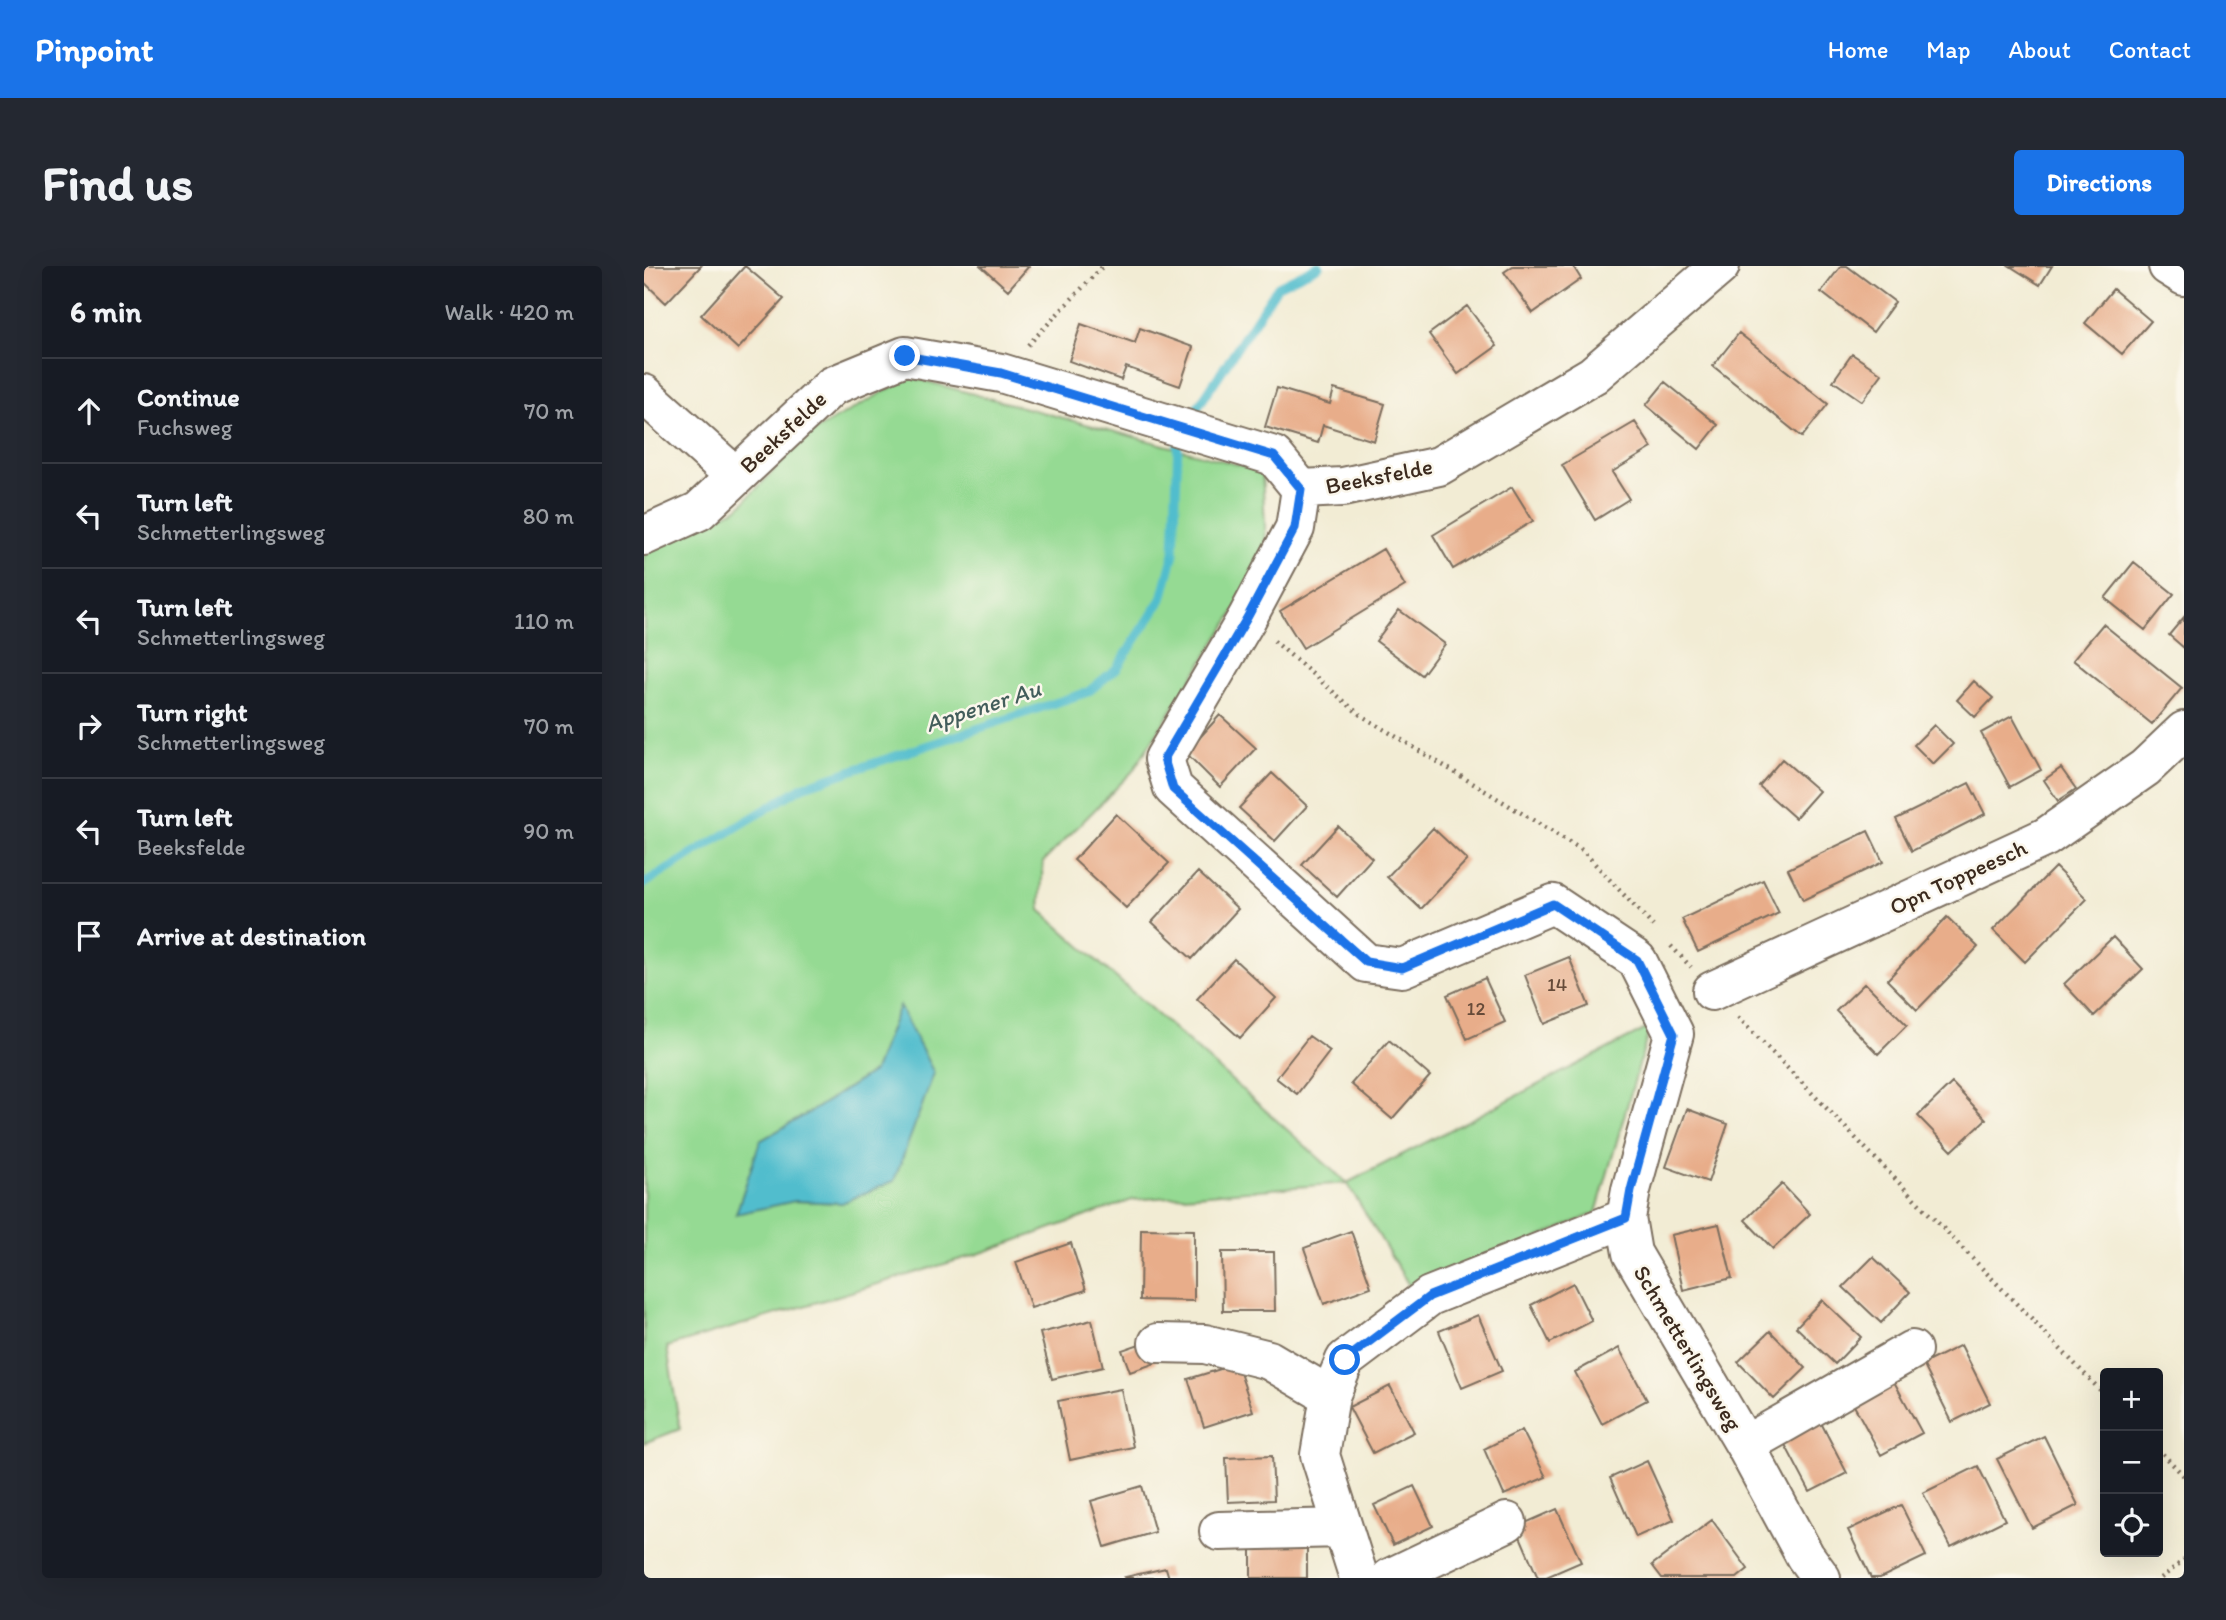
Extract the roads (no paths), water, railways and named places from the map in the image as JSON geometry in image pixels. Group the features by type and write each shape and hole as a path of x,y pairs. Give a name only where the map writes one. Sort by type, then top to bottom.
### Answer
{"street":[{"name":"Beeksfelde","path":"644,536 699,511 832,386 905,356 1001,373 1274,456 1301,489 1343,486 1439,466 1593,375 1720,266"},
{"path":"2168,266 2184,276"},
{"path":"644,394 735,476"},
{"name":"Schmetterlingsweg","path":"1301,489 1295,528 1247,618 1164,759 1173,789 1366,962 1402,968 1553,904 1637,960 1674,1034 1631,1190 1626,1218 1632,1253 1745,1445 1805,1556 1821,1578"},
{"name":"Opn Toppeesch","path":"1712,990 2046,837 2145,768 2184,731"},
{"path":"1359,1578 1320,1455 1330,1396 1345,1360 1430,1296 1626,1218"},
{"path":"1158,1343 1205,1344 1269,1360 1330,1396"},
{"path":"1745,1445 1912,1350"},
{"path":"1390,1578 1507,1522"},
{"path":"1219,1531 1343,1528"}],"water":[{"path":"899,1006 934,1073 894,1181 842,1203 795,1201 736,1214 760,1141 874,1071"}],"waterway":[{"name":"Appener Au","path":"1190,419 1278,286 1319,266"},
{"name":"Appener Au","path":"644,884 802,787 1088,692 1117,668 1162,599 1174,553 1178,442"}]}
